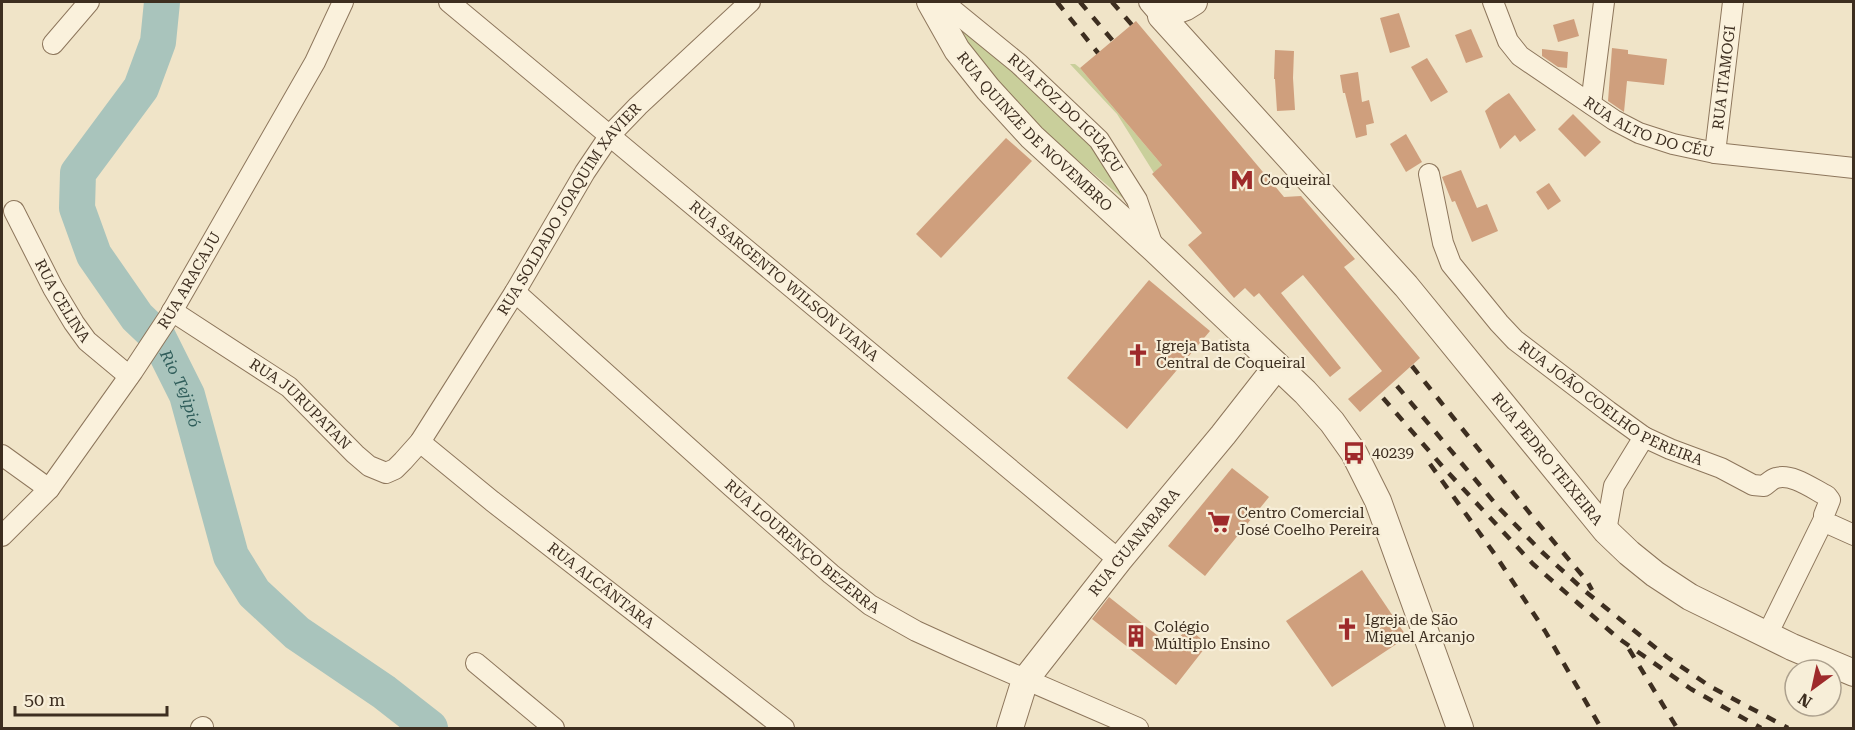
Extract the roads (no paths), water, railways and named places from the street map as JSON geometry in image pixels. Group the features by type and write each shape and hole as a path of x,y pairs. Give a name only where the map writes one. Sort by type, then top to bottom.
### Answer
{"street":[{"path":"53,44 89,2"},
{"name":"RUA ARACAJU","path":"2,536 49,489 131,374 171,313 315,62 343,2"},
{"name":"RUA SARGENTO WILSON VIANA","path":"449,2 1119,560"},
{"name":"RUA SOLDADO JOAQUIM XAVIER","path":"420,442 515,292 585,172 610,135 750,2"},
{"name":"RUA QUINZE DE NOVEMBRO","path":"930,2 957,50 1032,137 1305,392 1354,453 1377,501 1460,729"},
{"name":"RUA FOZ DO IGUAÇU","path":"943,2 1019,64 1099,140 1137,201 1154,249"},
{"path":"1155,9 1186,7 1194,2"},
{"name":"RUA ALTO DO CÉU","path":"1493,2 1508,41 1520,56 1614,120 1639,133 1673,144 1715,153 1854,168"},
{"path":"1591,104 1604,2"},
{"name":"RUA ITAMOGI","path":"1715,153 1733,2"},
{"name":"RUA PEDRO TEIXEIRA","path":"1155,9 1365,239 1433,318 1606,531 1629,554 1690,597 1767,635 1854,673"},
{"name":"RUA JOÃO COELHO PEREIRA","path":"1429,174 1443,243 1451,264 1515,340 1644,437 1721,468 1753,485 1764,486 1778,477 1792,479 1829,498 1830,502 1824,519"},
{"name":"RUA CELINA","path":"14,210 53,288 87,341 131,374"},
{"name":"RUA LOURENÇO BEZERRA","path":"515,292 732,488 870,605 915,631 1138,729"},
{"name":"RUA JURUPATAN","path":"171,313 289,387 355,454 377,470 386,473 395,469 420,442"},
{"name":"RUA GUANABARA","path":"1010,729 1025,680 1277,366"},
{"path":"1606,531 1614,486 1644,437"},
{"name":"RUA ALCÂNTARA","path":"420,442 784,729"},
{"path":"2,455 49,489"},
{"path":"1767,635 1824,519 1828,524 1854,535"},
{"path":"476,663 554,729"}],"waterway":[{"name":"Rio Tejipió","path":"162,2 158,42 141,88 78,173 77,208 94,255 137,317 158,337 187,395 231,556 254,593 297,633 384,692 430,728"}],"railway":[{"path":"1057,2 1098,53"},
{"path":"1080,2 1113,41"},
{"path":"1112,2 1132,25"},
{"path":"1412,366 1592,590"},
{"path":"1397,386 1499,508 1585,591 1667,657 1711,687 1788,728"},
{"path":"1383,398 1533,564 1618,638 1691,689 1761,728"},
{"path":"1430,464 1496,556 1545,631 1601,728"},
{"path":"1629,649 1677,728"}],"place":[{"name":"Coqueiral","path":"1242,180"},
{"name":"Igreja Batista Central de Coqueiral","path":"1138,355"},
{"name":"40239","path":"1354,453"},
{"name":"Centro Comercial José Coelho Pereira","path":"1219,522"},
{"name":"Igreja de São Miguel Arcanjo","path":"1347,629"},
{"name":"Colégio Múltiplo Ensino","path":"1136,636"}]}
